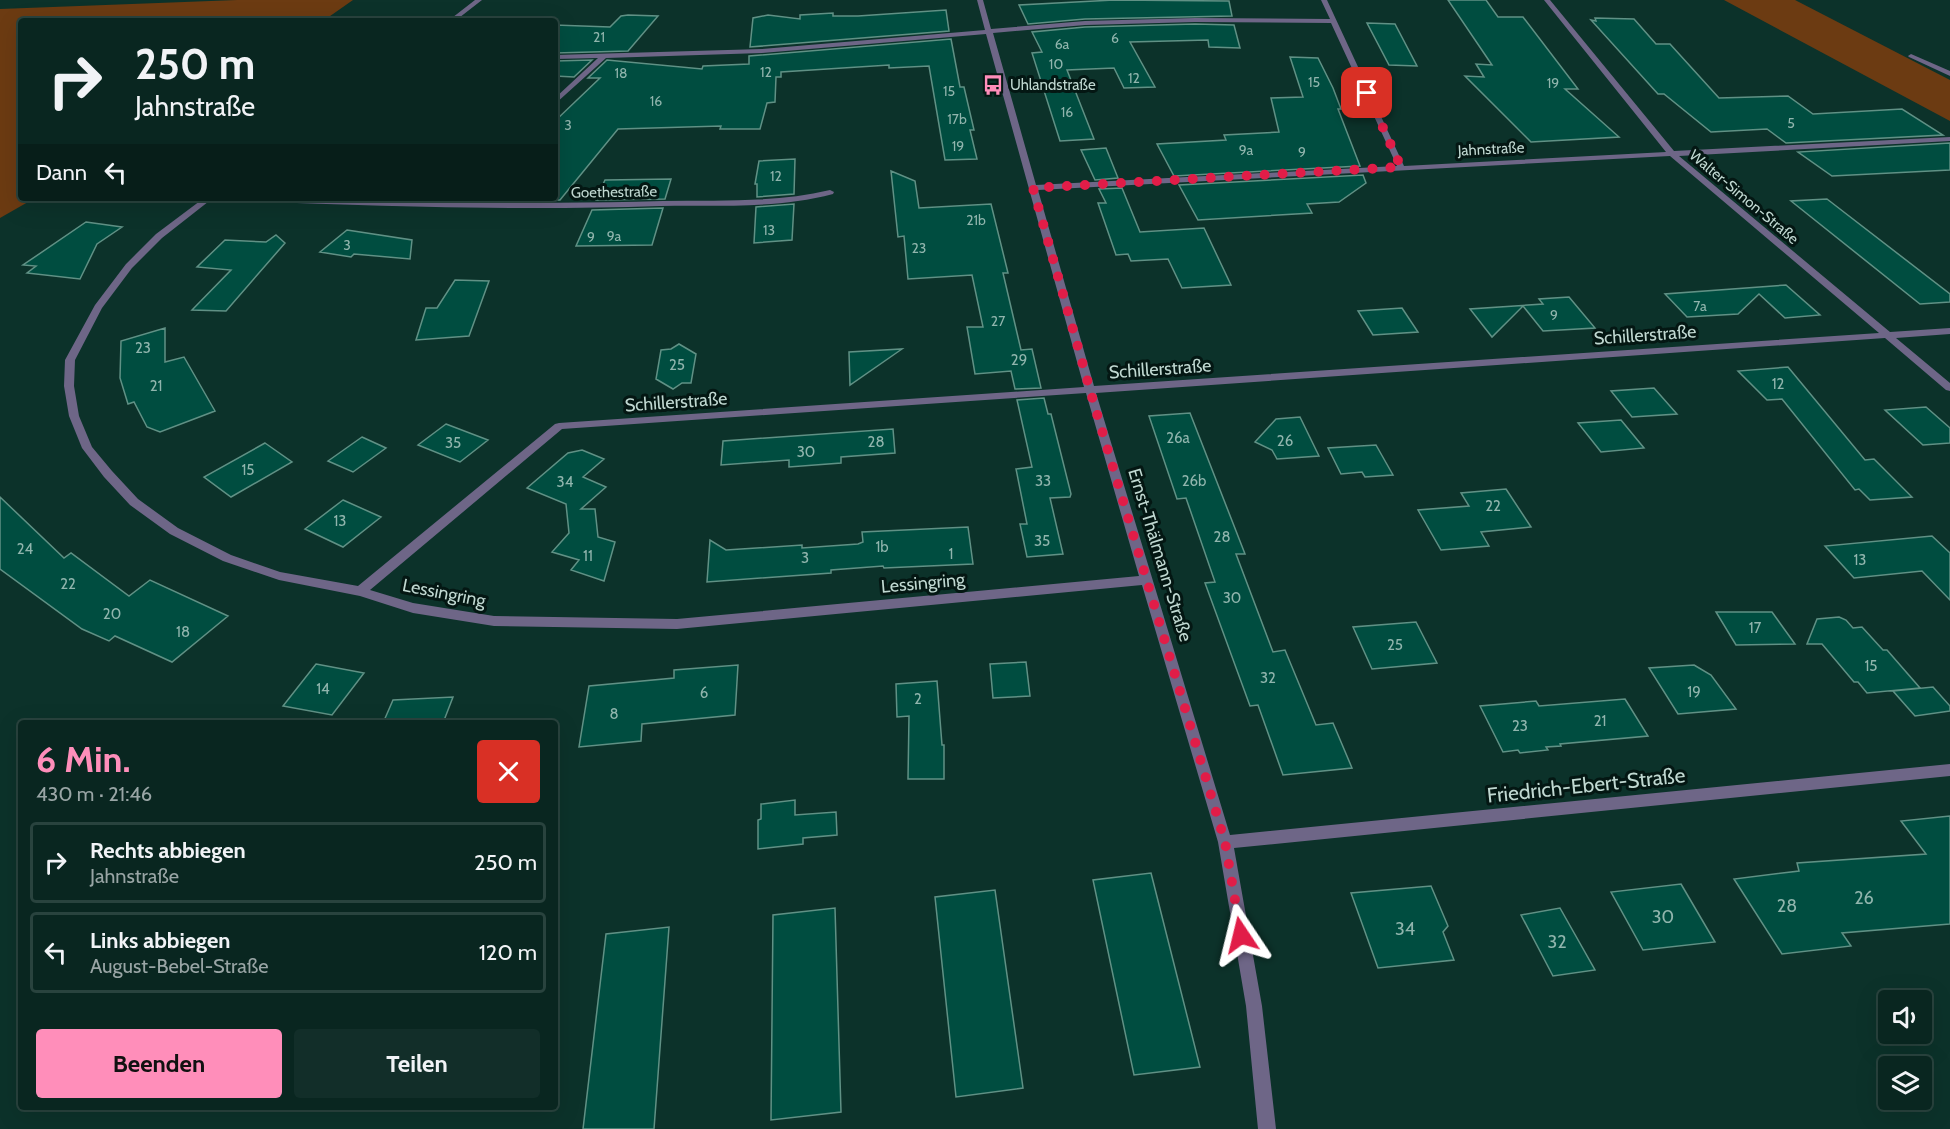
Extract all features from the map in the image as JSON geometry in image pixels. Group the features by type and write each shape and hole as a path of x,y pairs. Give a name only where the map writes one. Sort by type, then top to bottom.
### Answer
{"street":[{"path":"455,18 479,0"},
{"name":"Ernst-Thälmann-Straße","path":"980,0 1090,391 1225,842 1254,1006 1267,1129"},
{"path":"1324,0 1401,167"},
{"name":"Walter-Simon-Straße","path":"1547,0 1670,152 1950,388"},
{"path":"558,57 762,51 989,30 1142,21 1334,21"},
{"path":"558,99 604,56"},
{"path":"1911,56 1950,74"},
{"name":"Jahnstraße","path":"1033,188 1670,152 1950,139"},
{"name":"Goethestraße","path":"303,201 445,206 616,206 768,200 830,192"},
{"name":"Lessingring","path":"205,201 159,236 129,266 98,307 70,360 69,386 74,416 87,448 108,474 134,502 174,531 228,558 279,576 360,591 412,608 494,621 677,624 1146,580"},
{"path":"445,206 450,201"},
{"name":"Schillerstraße","path":"360,591 559,426 1950,331"},
{"name":"Friedrich-Ebert-Straße","path":"1225,842 1950,770"}],"shaded area":[{"path":"237,0 353,0 327,18 18,18 18,201 30,201 0,218 0,9"},
{"path":"1724,0 1795,0 1950,80 1950,121"}],"building":[{"path":"1114,0 1229,1 1232,16 1085,19 1028,24 1019,5"},
{"path":"1448,0 1486,0 1498,17 1523,17 1578,89 1565,89 1619,137 1531,142 1465,76 1484,77 1476,64 1492,65"},
{"path":"946,10 949,31 750,47 753,18 768,15 800,19 800,15 833,13 833,16 858,16"},
{"path":"621,16 658,16 628,51 558,53 558,25 610,27"},
{"path":"1595,18 1634,19 1656,44 1670,44 1719,98 1788,96 1813,114 1902,109 1943,135 1786,143 1767,129 1711,132 1664,94 1658,94 1591,20 1596,21"},
{"path":"1367,23 1395,24 1417,66 1389,65"},
{"path":"1234,25 1240,48 1209,47 1208,40 1130,42 1155,87 1124,88 1114,68 1067,70 1094,139 1060,141 1032,53 1042,52 1032,32 1085,27"},
{"path":"951,39 960,87 964,87 974,130 970,130 977,159 945,160 929,66 889,68 889,65 781,72 781,77 776,77 775,102 767,103 760,129 720,129 721,126 618,129 558,200 558,118 600,78 588,78 607,60 702,69 703,66 749,64 749,56"},
{"path":"1290,57 1318,58 1333,88 1341,109 1338,109 1360,166 1174,176 1157,144 1226,140 1224,135 1279,132 1271,98 1303,97"},
{"path":"592,60 574,77 558,76 558,61"},
{"path":"1950,143 1950,170 1832,176 1798,152"},
{"path":"1106,148 1118,178 1095,180 1081,150"},
{"path":"795,159 794,194 757,197 757,184 755,184 759,161"},
{"path":"891,171 915,181 919,208 991,204 1008,273 1003,273 1021,350 1032,349 1041,388 1015,389 1011,371 975,374 967,327 983,327 972,275 908,279 904,236 898,237"},
{"path":"1363,175 1366,183 1339,202 1307,204 1312,213 1198,220 1179,185"},
{"path":"671,179 665,199 596,200 605,180"},
{"path":"1122,188 1140,232 1204,228 1231,285 1182,288 1168,259 1131,261 1128,254 1116,255 1098,203 1106,203 1099,189"},
{"path":"1827,199 1950,294 1950,302 1920,304 1791,201"},
{"path":"794,204 792,240 754,243 756,207"},
{"path":"663,208 652,245 576,246 592,210"},
{"path":"86,222 122,227 97,244 80,279 27,273 36,266 23,265"},
{"path":"347,230 412,240 410,259 354,254 351,257 320,252"},
{"path":"276,235 285,243 226,311 192,310 231,270 197,267 225,240 266,242"},
{"path":"455,280 489,281 469,336 416,340 426,308 437,308"},
{"path":"1786,285 1820,315 1785,318 1759,294 1738,314 1687,317 1665,294"},
{"path":"1569,297 1595,328 1543,331 1523,306 1492,337 1470,309 1543,304 1539,299"},
{"path":"1402,308 1418,332 1373,335 1358,311"},
{"path":"165,328 165,362 184,357 215,411 160,432 147,427 134,402 128,404 120,378 121,341"},
{"path":"679,344 696,354 691,383 682,383 673,389 656,379 661,350 671,349"},
{"path":"902,349 850,385 849,352"},
{"path":"1788,367 1865,460 1874,459 1912,497 1870,500 1859,489 1855,490 1782,399 1767,400 1738,371"},
{"path":"1654,388 1677,414 1632,417 1611,391"},
{"path":"1044,398 1048,414 1051,414 1071,494 1070,497 1050,498 1063,554 1027,557 1020,524 1027,524 1016,469 1032,467 1017,400"},
{"path":"1926,407 1950,428 1950,443 1923,445 1885,410"},
{"path":"1190,413 1245,554 1236,554 1273,652 1285,650 1316,725 1333,723 1352,768 1283,775 1258,705 1250,706 1205,583 1215,582 1186,498 1177,499 1149,416"},
{"path":"1300,417 1319,456 1277,459 1272,450 1255,442 1276,419"},
{"path":"1621,420 1644,448 1601,452 1578,423"},
{"path":"446,424 488,440 460,462 418,445"},
{"path":"893,429 895,453 841,457 841,463 789,467 789,460 721,465 723,441"},
{"path":"362,437 386,448 353,472 328,461"},
{"path":"265,443 292,462 231,497 204,477"},
{"path":"1376,445 1393,475 1365,477 1362,472 1341,474 1328,448"},
{"path":"582,450 604,459 583,477 606,487 581,509 595,509 598,537 615,542 604,581 571,570 579,560 552,552 569,533 566,504 527,488 568,453"},
{"path":"1506,489 1531,527 1481,532 1489,546 1441,550 1418,510 1469,506 1461,493"},
{"path":"0,497 64,558 71,553 129,596 150,580 228,616 172,662 115,636 109,641 82,629 0,569"},
{"path":"343,500 381,517 343,547 305,529"},
{"path":"968,527 973,564 884,568 883,566 831,570 831,573 707,582 710,540 726,550 802,545 802,548 858,544 863,542 862,532"},
{"path":"1932,536 1950,553 1950,600 1922,571 1854,578 1825,546"},
{"path":"1716,612 1772,612 1795,644 1736,645"},
{"path":"1839,617 1846,620 1853,628 1862,627 1883,650 1887,650 1920,688 1867,693 1858,682 1854,682 1822,644 1807,644 1817,619"},
{"path":"1416,622 1437,663 1372,669 1353,627"},
{"path":"1026,662 1030,696 993,698 990,664"},
{"path":"316,664 364,673 332,715 283,706"},
{"path":"738,665 735,715 642,724 641,741 579,747 589,686 674,678 674,670"},
{"path":"1694,665 1711,675 1736,709 1678,714 1649,668"},
{"path":"937,681 942,745 944,745 944,779 908,779 909,716 897,717 896,684"},
{"path":"1933,687 1950,706 1950,711 1915,716 1893,691"},
{"path":"453,697 444,720 384,720 393,700"},
{"path":"1625,699 1648,736 1560,744 1561,746 1546,747 1548,750 1520,753 1518,750 1503,752 1480,706 1536,701 1539,706"},
{"path":"795,800 795,815 836,812 837,835 803,838 803,844 758,849 758,820 761,819 761,804"},
{"path":"1950,816 1950,924 1842,933 1851,946 1782,954 1734,879 1799,871 1797,863 1926,854 1901,821"},
{"path":"1151,873 1200,1067 1134,1075 1093,880"},
{"path":"1681,884 1715,942 1643,950 1611,892"},
{"path":"1431,886 1448,926 1443,932 1454,960 1378,968 1351,893"},
{"path":"995,890 1023,1088 956,1097 935,897"},
{"path":"835,908 841,1112 771,1120 773,915"},
{"path":"1560,908 1595,970 1553,976 1521,915"},
{"path":"669,927 654,1129 583,1129 606,934"}],"place":[{"name":"Uhlandstraße","path":"993,85"}],"route":[{"path":"1241,935 1225,842 1094,404 1033,188 1401,167 1367,93"}]}
